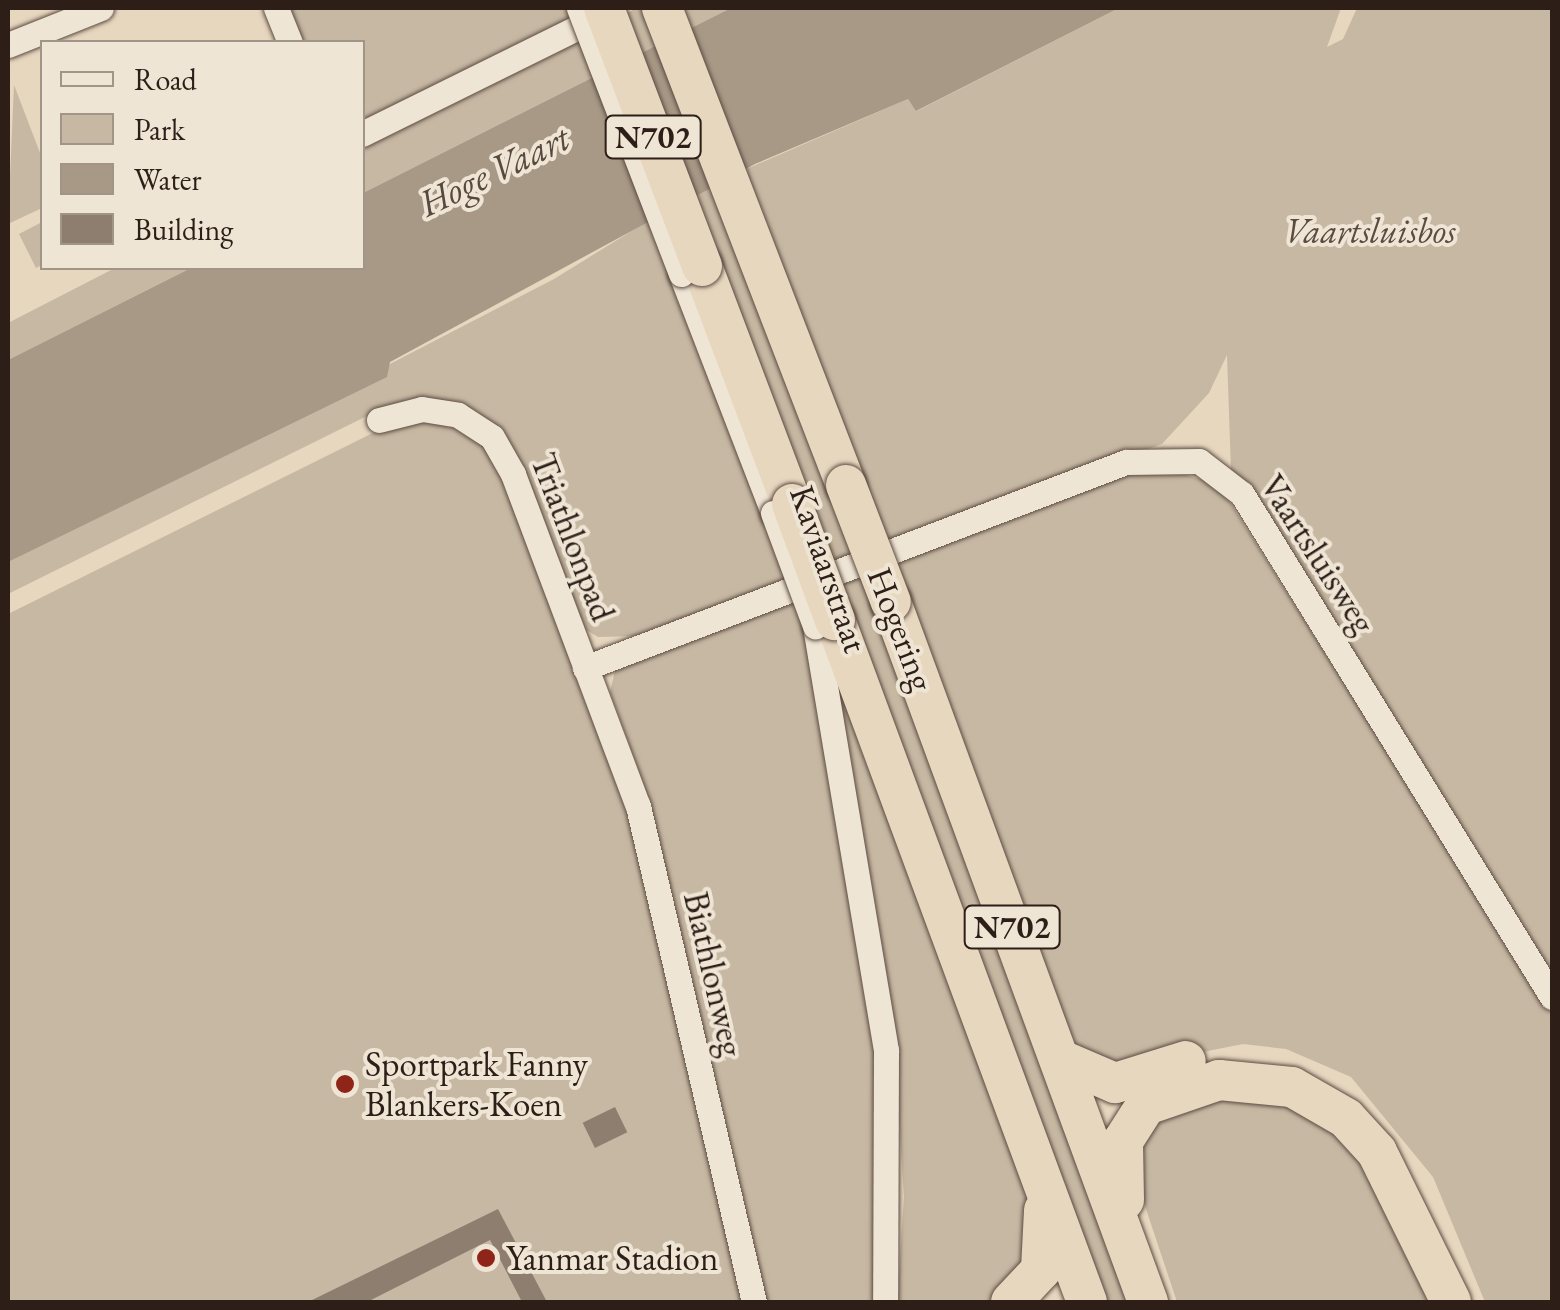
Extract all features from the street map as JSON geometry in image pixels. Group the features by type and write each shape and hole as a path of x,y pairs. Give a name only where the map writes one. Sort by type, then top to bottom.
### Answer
{"highway":[{"name":"Hogering","path":"604,8 692,270 1042,1181"},
{"name":"Hogering","path":"662,8 891,602 1130,1254"},
{"path":"1061,1060 1115,1082 1209,1056 1251,1054 1340,1082 1382,1118 1422,1173 1477,1302"},
{"path":"1130,1254 1120,1155 1138,1113 1206,1082 1268,1082 1316,1097 1362,1134 1409,1202 1451,1302"},
{"path":"1012,1302 1036,1283 1045,1256 1042,1181"},
{"name":"N702","path":"1042,1181 1086,1302"},
{"name":"N702","path":"1130,1254 1148,1302"}],"street":[{"path":"8,45 101,8"},
{"path":"276,8 289,40"},
{"path":"579,8 692,270"},
{"path":"365,133 618,8"},
{"name":"Triathlonpad","path":"378,420 449,412 500,446 585,668"},
{"name":"Vaartsluisweg","path":"585,668 1126,462 1199,460 1242,494 1552,997"},
{"name":"Kaviaarstraat","path":"825,623 886,1050 886,1302"},
{"name":"Biathlonweg","path":"585,668 638,806 754,1302"}],"green space":[{"path":"288,8 571,8 575,20 365,125 365,40 302,40"},
{"path":"637,8 731,8 365,192 365,141"},
{"name":"Vaartsluisbos","path":"1119,8 1341,8 1327,47 1343,39 1357,8 1552,8 1552,1002 1231,471 1227,355 1209,393 1162,444 887,544 744,170 908,99 917,111"},
{"path":"14,85 40,153 40,209 8,224"},
{"path":"718,184 860,554 832,564 690,195"},
{"path":"651,219 790,581 639,636 598,637 583,628 487,421 379,410 8,594 8,562 554,279"},
{"path":"40,223 40,266 36,268 19,234"},
{"path":"111,270 187,270 8,360 8,323"},
{"name":"Sportpark Fanny Blankers-Koen","path":"401,419 443,420 493,452 630,806 747,1302 8,1302 8,614"},
{"path":"1154,465 1219,485 1552,1014 1552,1302 1485,1302 1433,1177 1351,1077 1286,1049 1243,1044 1117,1069 1078,1049 1058,1008 893,562"},
{"path":"867,572 1133,1302 1101,1302 839,582"},
{"path":"797,598 878,1037 878,1302 766,1302 645,788 610,692 615,671 631,659"},
{"path":"834,647 1032,1197 1037,1252 991,1302 897,1302 904,1197 893,1027 839,724"},
{"path":"1212,1088 1339,1120 1446,1302 1177,1302 1135,1176 1144,1126"}],"water":[{"name":"Hoge Vaart","path":"731,8 1119,8 916,111 908,99 755,164 390,362 387,377 8,562 8,360 187,270 365,270 365,192"}],"building":[{"path":"615,1107 627,1132 595,1148 583,1123"},
{"path":"498,1209 547,1302 522,1302 490,1240 367,1302 308,1302"}],"place":[{"name":"Sportpark Fanny Blankers-Koen","path":"345,1084"},
{"name":"Yanmar Stadion","path":"486,1258"}]}
